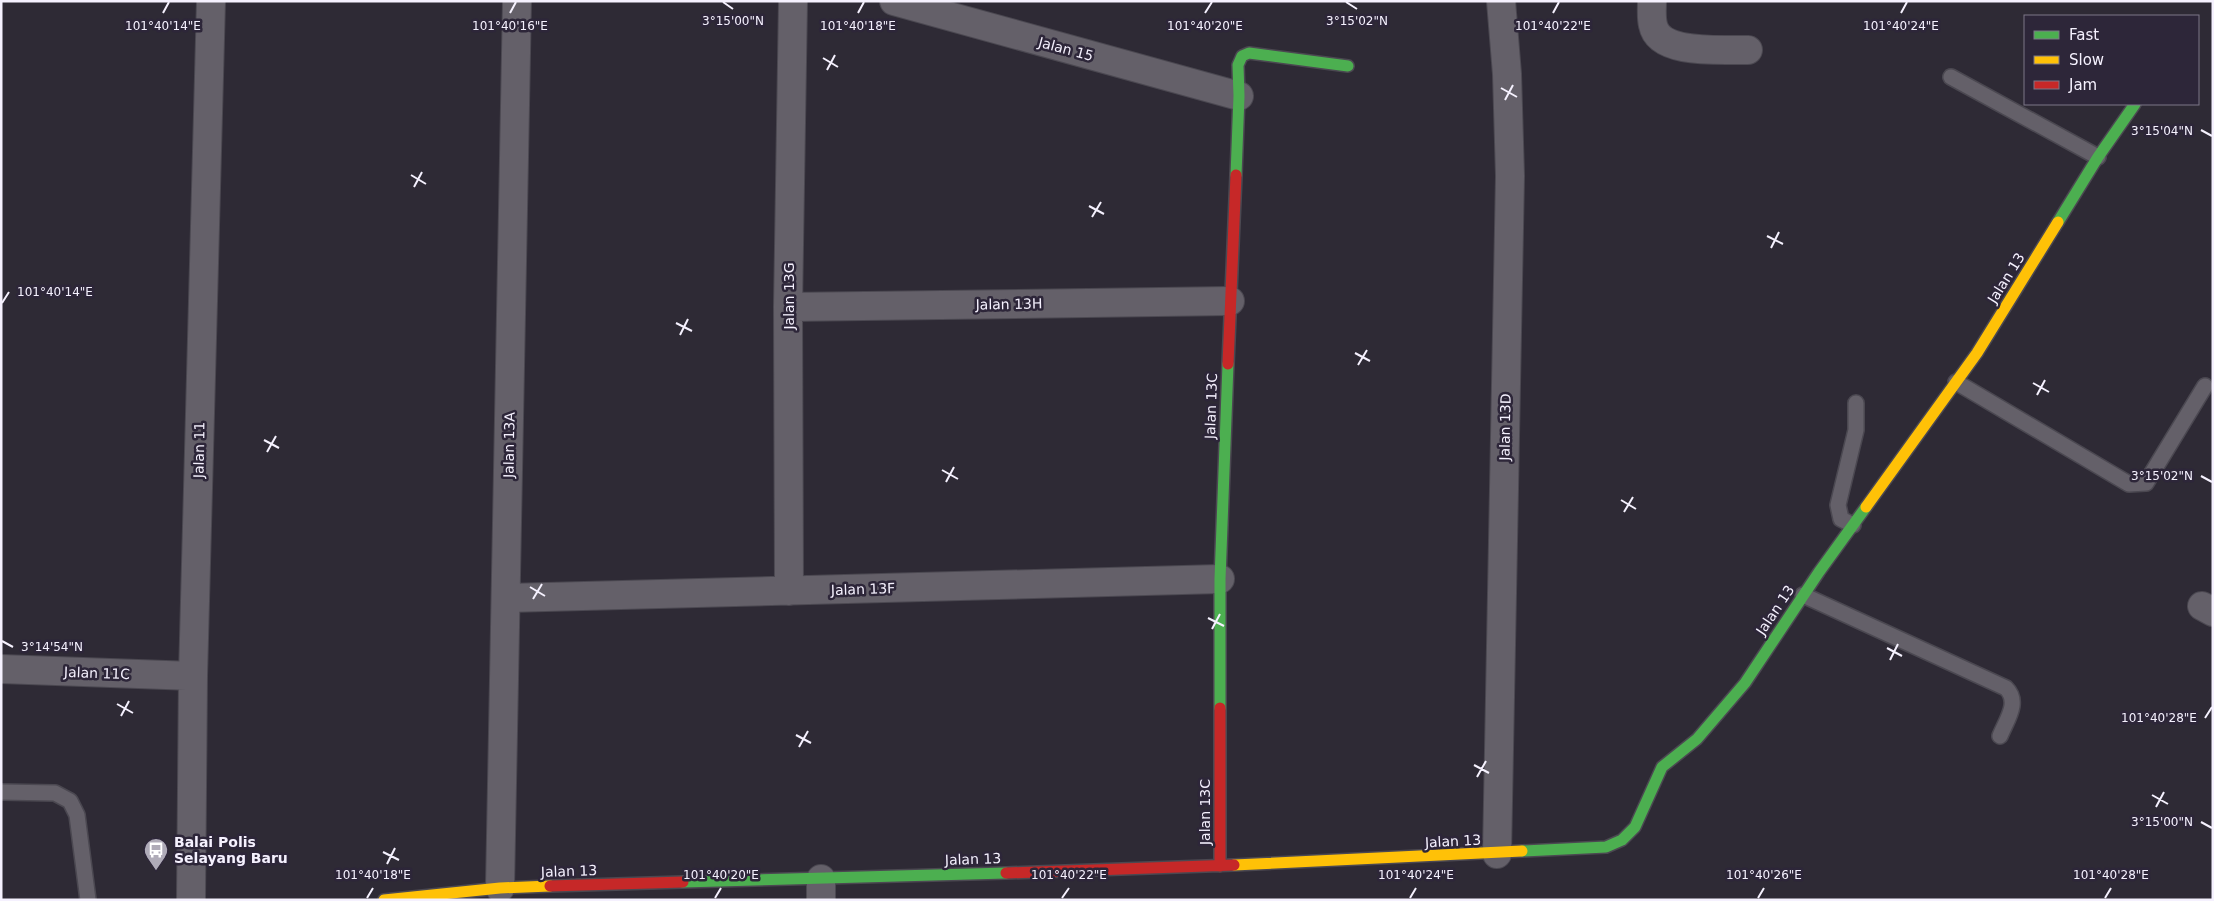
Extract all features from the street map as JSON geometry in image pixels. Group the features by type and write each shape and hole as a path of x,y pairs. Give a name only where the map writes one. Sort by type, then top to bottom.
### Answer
{"street":[{"name":"Jalan 11","path":"191,900 193,676 211,1"},
{"name":"Jalan 13A","path":"500,888 517,1"},
{"name":"Jalan 13G","path":"790,591 788,307 793,1"},
{"name":"Jalan 15","path":"894,1 1239,96"},
{"name":"Jalan 13D","path":"1497,854 1510,176 1507,74 1501,1"},
{"path":"1652,1 1653,26 1664,40 1679,48 1748,50"},
{"name":"Jalan 13C","path":"1220,866 1220,579 1239,96 1238,65 1242,56 1249,53 1348,66"},
{"name":"Jalan 13","path":"384,900 500,888 821,889 1220,866 1497,854 1606,847 1622,840 1635,827 1662,767 1696,739 1744,683 1803,595 1977,353 2098,157 2134,105"},
{"name":"Jalan 13H","path":"788,307 1230,301"},
{"name":"Jalan 13F","path":"506,598 1220,579"},
{"name":"Jalan 11C","path":"1,669 193,676"}],"lane":[{"path":"1951,77 2098,157"},
{"path":"1956,382 2129,484 2146,483 2206,386"},
{"path":"1853,525 1841,519 1838,505 1856,430 1856,403"},
{"path":"1803,595 2006,688 2011,693 2014,702 2000,736"},
{"path":"1,792 55,793 70,802 77,815 88,900"}],"traffic: fast":[{"path":"1236,175 1239,96 1238,65 1242,56 1249,53 1348,66"},
{"path":"2058,222 2098,157 2134,105"},
{"path":"1220,708 1220,579 1228,364"},
{"path":"1522,851 1606,847 1622,840 1635,827 1662,767 1697,739 1745,683 1819,572 1866,507"},
{"path":"683,882 1006,873"}],"traffic: slow":[{"path":"1866,507 1977,353 2058,222"},
{"path":"1234,865 1522,851"},
{"path":"384,900 500,888 550,886"}],"traffic: jam":[{"path":"1228,364 1236,175"},
{"path":"1220,708 1220,866"},
{"path":"1006,873 1234,865"},
{"path":"550,886 683,882"}],"place":[{"name":"Balai Polis Selayang Baru","path":"156,871"}]}
